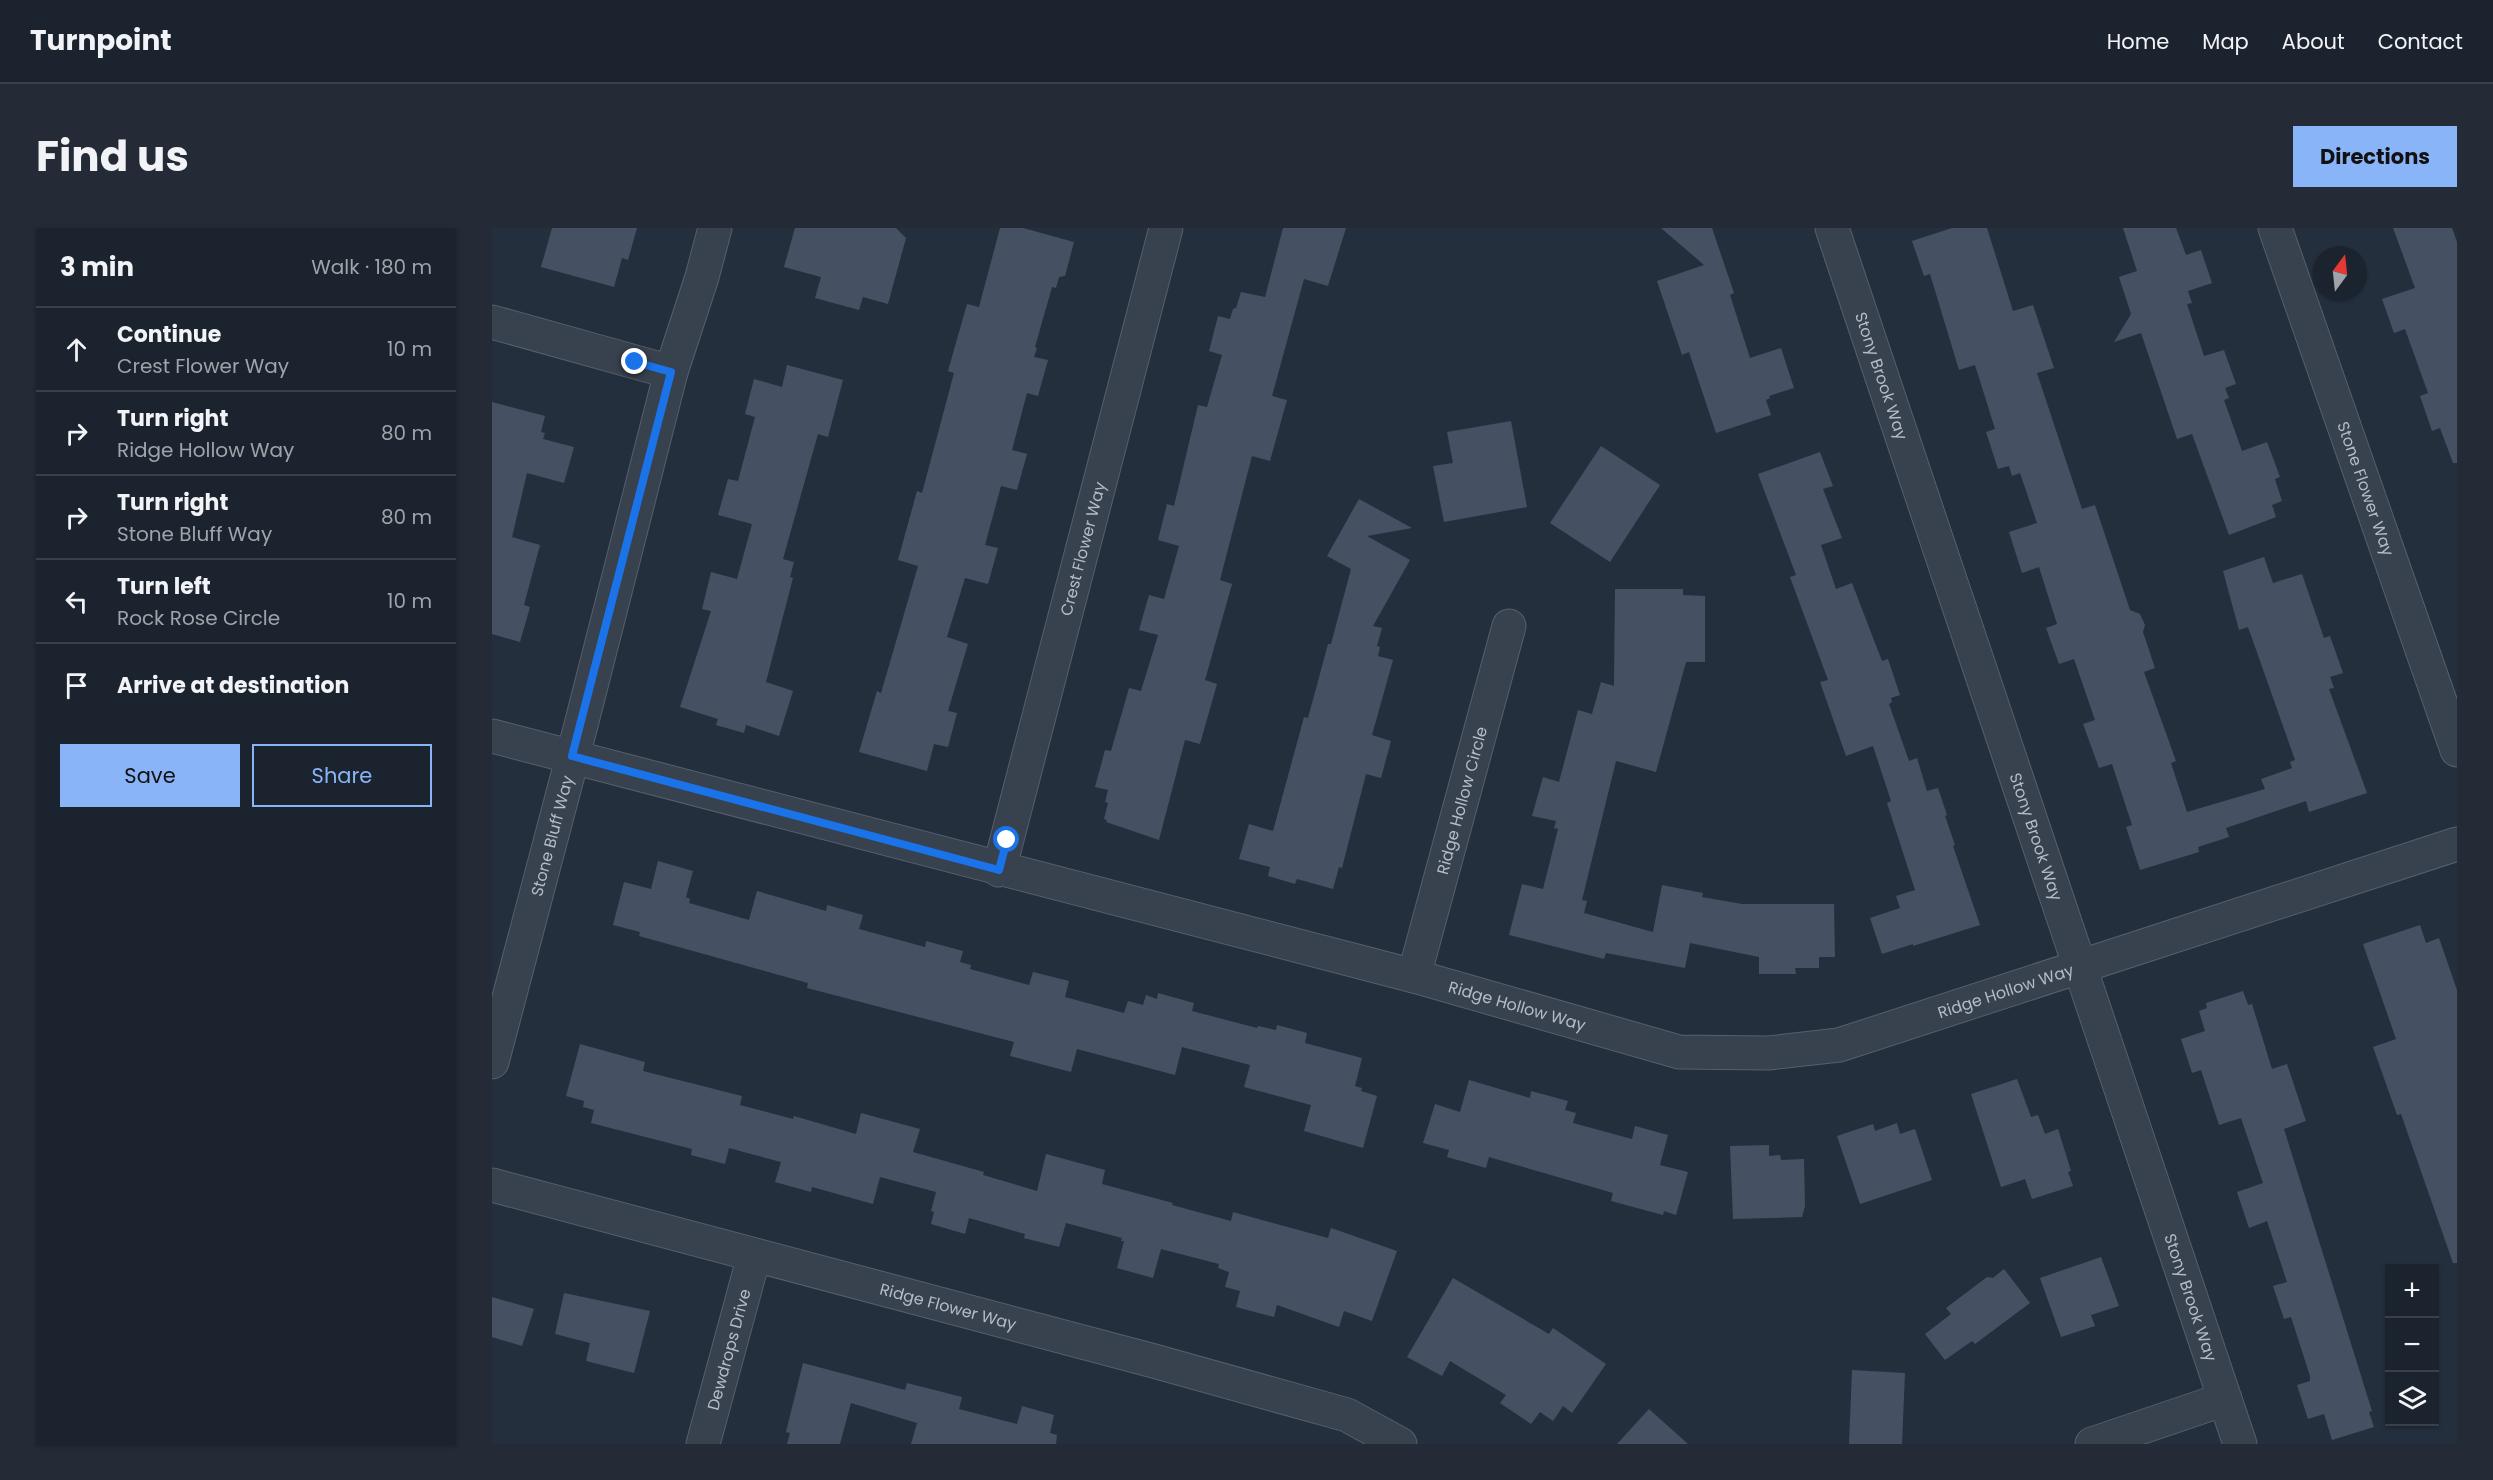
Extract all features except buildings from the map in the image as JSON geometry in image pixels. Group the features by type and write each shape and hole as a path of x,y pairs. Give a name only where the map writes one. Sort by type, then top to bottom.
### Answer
{"street":[{"name":"Stone Bluff Way","path":"492,1062 671,372 702,277 715,228"},
{"name":"Crest Flower Way","path":"999,870 1166,228"},
{"name":"Stony Brook Way","path":"1832,228 2240,1444"},
{"name":"Stone Flower Way","path":"2275,228 2457,750"},
{"path":"492,322 671,372"},
{"name":"Ridge Hollow Circle","path":"1414,976 1509,626"},
{"name":"Ridge Hollow Way","path":"492,736 999,870 1414,976 1679,1052 1769,1053 1839,1045 2457,844"},
{"name":"Ridge Flower Way","path":"492,1185 754,1257 1154,1361 1347,1415 1400,1444"},
{"name":"Dewdrops Drive","path":"703,1444 754,1257"},
{"path":"2092,1444 2224,1399"}],"route":[{"path":"635,362 671,372 572,756 999,870 1007,840"}]}
